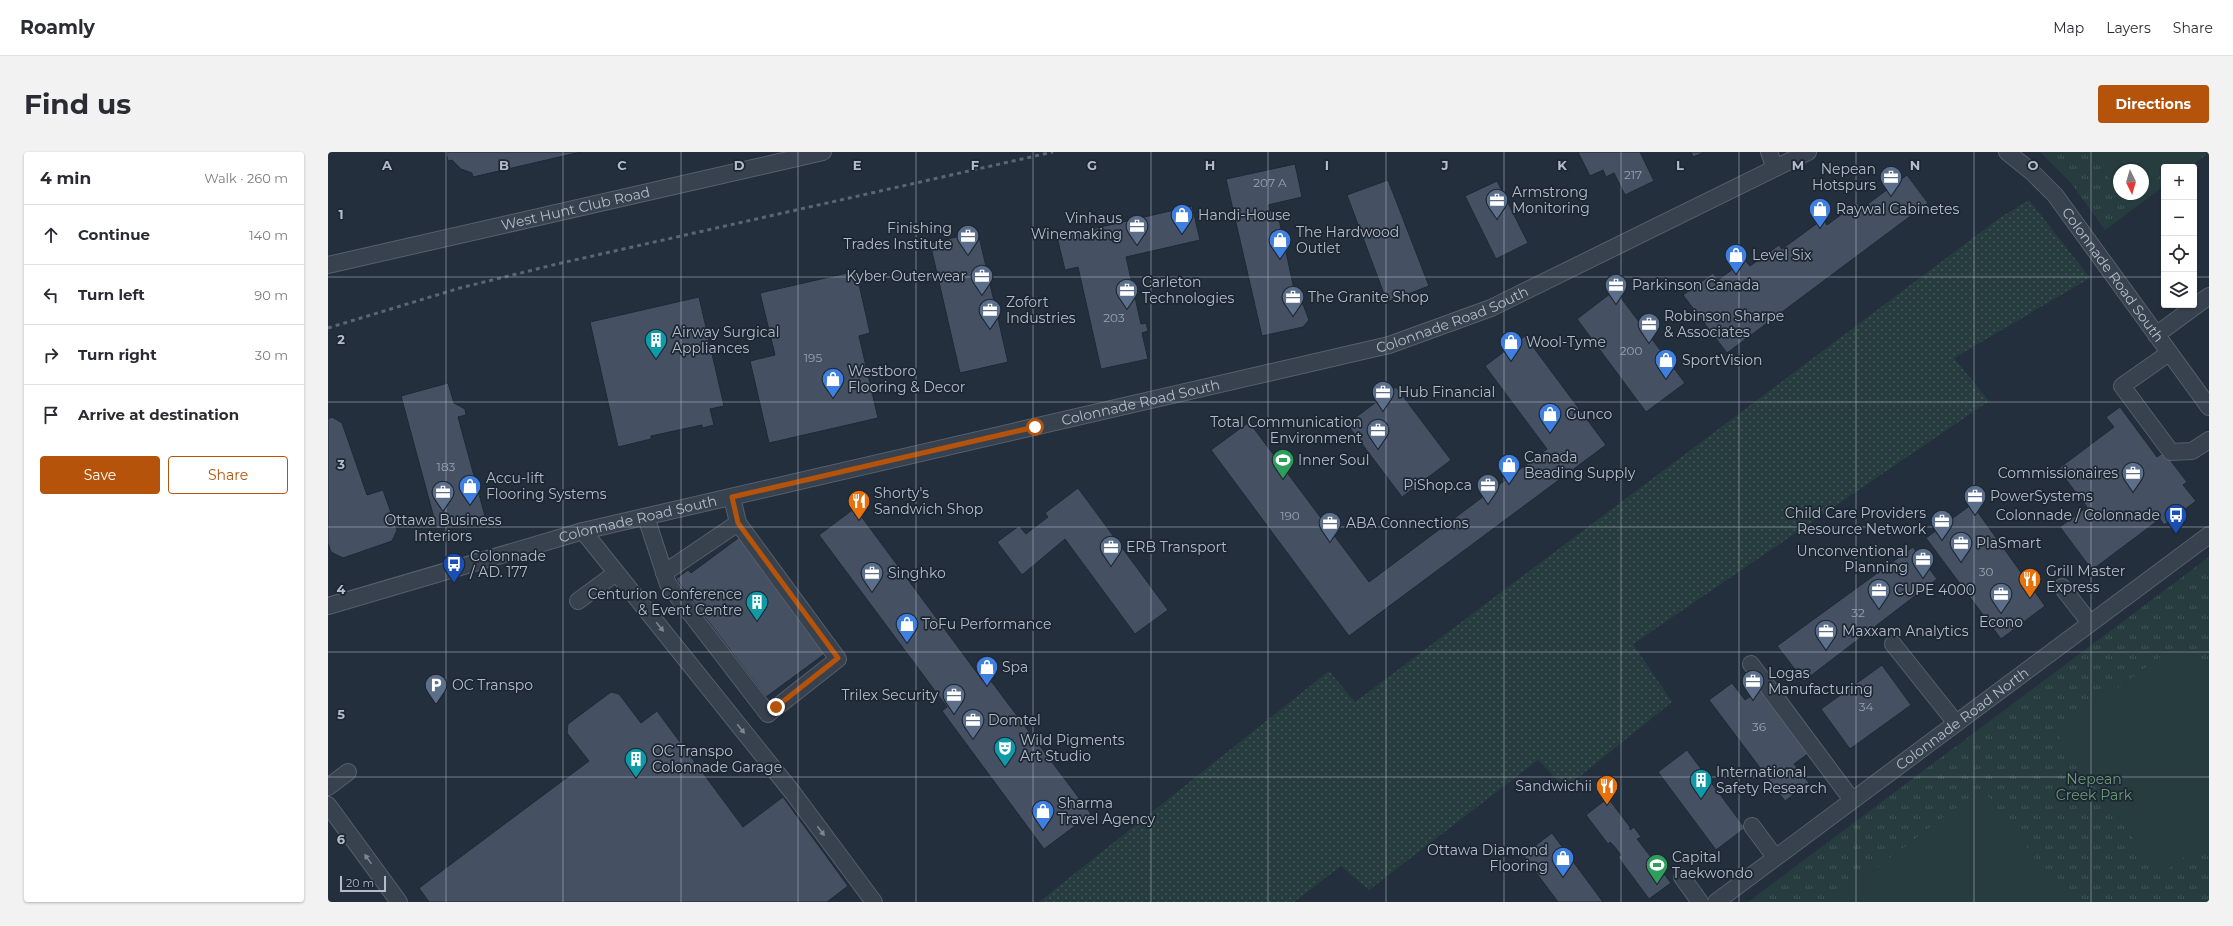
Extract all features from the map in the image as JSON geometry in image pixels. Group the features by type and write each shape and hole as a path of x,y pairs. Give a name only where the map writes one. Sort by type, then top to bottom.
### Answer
{"street":[{"name":"West Hunt Club Road","path":"328,265 793,155 823,152"},
{"path":"1769,152 1775,168"},
{"name":"Colonnade Road South","path":"328,606 583,532 1389,345 1491,308 1808,152"},
{"name":"Colonnade Road South","path":"2008,152 2032,172 2055,195 2209,407"},
{"path":"2156,335 2209,296"},
{"path":"2169,353 2122,386 2171,452 2192,451 2209,440"},
{"path":"646,517 668,584 768,714 838,658 738,523 732,497"},
{"path":"664,573 738,523"},
{"path":"583,532 793,793 874,902"},
{"name":"Colonnade Road North","path":"1716,902 2209,535"},
{"path":"578,601 616,573"},
{"path":"2062,587 2090,623"},
{"path":"1893,644 1956,724"},
{"path":"1751,664 1852,800"},
{"path":"328,787 348,772"},
{"path":"328,805 399,902"},
{"path":"1752,826 1775,857"},
{"path":"1682,878 1700,902"}],"green space":[{"path":"2040,152 2209,152 2194,164 2161,164 2161,188 2149,197 2149,164 2113,164 2113,200 2145,200 2105,230 2071,183"},
{"path":"2089,152 2192,152 2176,164 2161,164 2161,175 2149,184 2149,164 2113,164 2113,184"},
{"path":"2029,200 2090,278 1954,358 1989,401 1633,644 1672,702 1565,788 1538,760 1369,890 1341,866 1294,902 1039,902 1329,671 1355,702 2001,217"},
{"name":"Nepean Creek Park","path":"2209,557 2209,902 1748,902"},
{"path":"2182,641 2209,678 2209,839 2160,875 2056,733"},
{"path":"1982,788 2066,899 2062,902 1832,902"}],"building":[{"path":"446,152 581,152 473,177 472,173 461,169 452,160 448,161"},
{"path":"1578,152 1640,152 1654,181 1625,195 1614,173 1606,177 1603,170 1590,176"},
{"path":"1691,152 1705,152 1693,157"},
{"path":"1295,164 1302,197 1268,205 1269,211 1277,210 1297,303 1302,302 1309,320 1303,327 1262,336 1226,179"},
{"path":"1907,175 1928,203 1727,353 1683,295 1713,273 1718,280 1745,260 1750,266 1779,245 1782,249 1823,219 1827,225 1857,203 1861,209"},
{"path":"1388,180 1429,286 1387,302 1347,195"},
{"name":"Armstrong Monitoring","path":"1497,181 1528,243 1496,259 1465,196"},
{"path":"1192,206 1200,240 1126,257 1141,324 1146,323 1148,331 1142,333 1148,359 1101,369 1078,267 1065,270 1057,237"},
{"path":"978,232 1008,362 960,373 930,243"},
{"path":"856,271 870,333 859,336 878,418 769,443 750,361 775,355 760,293"},
{"path":"1615,290 1685,383 1646,412 1577,319"},
{"name":"Airway Surgical Appliances","path":"699,297 724,406 710,409 714,425 702,428 702,425 651,436 651,439 618,447 590,322"},
{"path":"1525,336 1606,445 1349,636 1211,450 1249,422 1369,582 1547,449 1485,366"},
{"path":"448,383 454,403 465,409 466,415 458,417 485,516 437,529 401,396"},
{"path":"1396,387 1451,460 1402,497 1347,424"},
{"name":"Commissionaires","path":"2120,407 2157,457 2164,452 2187,482 2183,485 2196,501 2164,525 2160,519 2092,570 2060,527 2087,507 2058,469 2114,427 2106,417"},
{"path":"332,417 342,423 367,495 383,490 397,530 392,541 343,558 331,552 328,543 328,419"},
{"name":"ERB Transport","path":"1078,488 1168,610 1135,634 1065,539 1022,575 997,542 1019,526 1026,534 1048,517 1045,513"},
{"path":"1972,504 2045,606 2001,639 1926,538"},
{"path":"855,508 983,681 988,677 1091,814 1044,849 942,711 947,707 819,535"},
{"name":"Centurion Conference & Event Centre","path":"741,536 826,653 766,697 676,579 688,570 691,573"},
{"path":"1913,547 1937,579 1804,681 1777,646"},
{"path":"1882,665 1911,705 1850,749 1821,709"},
{"path":"1732,683 1745,700 1761,689 1809,753 1794,764 1809,783 1785,801 1709,700"},
{"name":"OC Transpo Colonnade Garage","path":"611,692 619,694 641,723 657,711 743,827 783,797 848,886 827,902 429,902 419,888 589,761 567,733 568,724"},
{"name":"International Safety Research","path":"1687,750 1745,828 1716,850 1658,772"},
{"path":"1608,798 1630,827 1630,830 1634,827 1641,837 1637,839 1671,883 1649,899 1618,857 1621,855 1610,842 1608,844 1586,815"},
{"name":"Ottawa Diamond Flooring","path":"1552,833 1603,902 1558,902 1523,855"}],"railway":[{"path":"328,328 460,288 557,264 1053,152"}],"place":[{"name":"Nepean Hotspurs","path":"1891,196"},
{"name":"Armstrong Monitoring","path":"1497,220"},
{"name":"Raywal Cabinetes","path":"1820,228"},
{"name":"Handi-House","path":"1182,234"},
{"name":"Vinhaus Winemaking","path":"1137,246"},
{"name":"Finishing Trades Institute","path":"968,256"},
{"name":"The Hardwood Outlet","path":"1280,260"},
{"name":"Level Six","path":"1736,274"},
{"name":"Kyber Outerwear","path":"982,296"},
{"name":"Parkinson Canada","path":"1616,304"},
{"name":"Carleton Technologies","path":"1127,310"},
{"name":"The Granite Shop","path":"1293,316"},
{"name":"Zofort Industries","path":"990,330"},
{"name":"Robinson Sharpe & Associates","path":"1649,344"},
{"name":"Airway Surgical Appliances","path":"656,360"},
{"name":"Wool-Tyme","path":"1511,362"},
{"name":"SportVision","path":"1666,380"},
{"name":"Westboro Flooring & Decor","path":"833,398"},
{"name":"Hub Financial","path":"1383,412"},
{"name":"Gunco","path":"1550,434"},
{"name":"Total Communication Environment","path":"1378,450"},
{"name":"Inner Soul","path":"1283,480"},
{"name":"Canada Beading Supply","path":"1509,484"},
{"name":"Commissionaires","path":"2133,492"},
{"name":"PiShop.ca","path":"1488,504"},
{"name":"Accu-lift Flooring Systems","path":"470,506"},
{"name":"Ottawa Business Interiors","path":"443,512"},
{"name":"PowerSystems","path":"1975,516"},
{"name":"Shorty's Sandwich Shop","path":"859,520"},
{"name":"Colonnade / Colonnade","path":"2176,534"},
{"name":"Child Care Providers Resource Network","path":"1942,540"},
{"name":"ABA Connections","path":"1330,542"},
{"name":"PlaSmart","path":"1961,562"},
{"name":"ERB Transport","path":"1111,566"},
{"name":"Unconventional Planning","path":"1923,578"},
{"name":"Colonnade / AD. 177","path":"454,584"},
{"name":"Singhko","path":"872,592"},
{"name":"Grill Master Express","path":"2030,598"},
{"name":"CUPE 4000","path":"1879,610"},
{"name":"Econo","path":"2001,614"},
{"name":"Centurion Conference & Event Centre","path":"757,622"},
{"name":"ToFu Performance","path":"907,644"},
{"name":"Maxxam Analytics","path":"1826,650"},
{"name":"Spa","path":"987,686"},
{"name":"Logas Manufacturing","path":"1753,700"},
{"name":"OC Transpo","path":"436,704"},
{"name":"Trilex Security","path":"954,714"},
{"name":"Domtel","path":"973,740"},
{"name":"Wild Pigments Art Studio","path":"1005,768"},
{"name":"OC Transpo Colonnade Garage","path":"636,778"},
{"name":"International Safety Research","path":"1701,800"},
{"name":"Sandwichii","path":"1607,806"},
{"name":"Sharma Travel Agency","path":"1043,830"},
{"name":"Ottawa Diamond Flooring","path":"1563,878"},
{"name":"Capital Taekwondo","path":"1657,884"}],"route":[{"path":"776,707 838,658 738,523 732,497 1035,427"}]}
